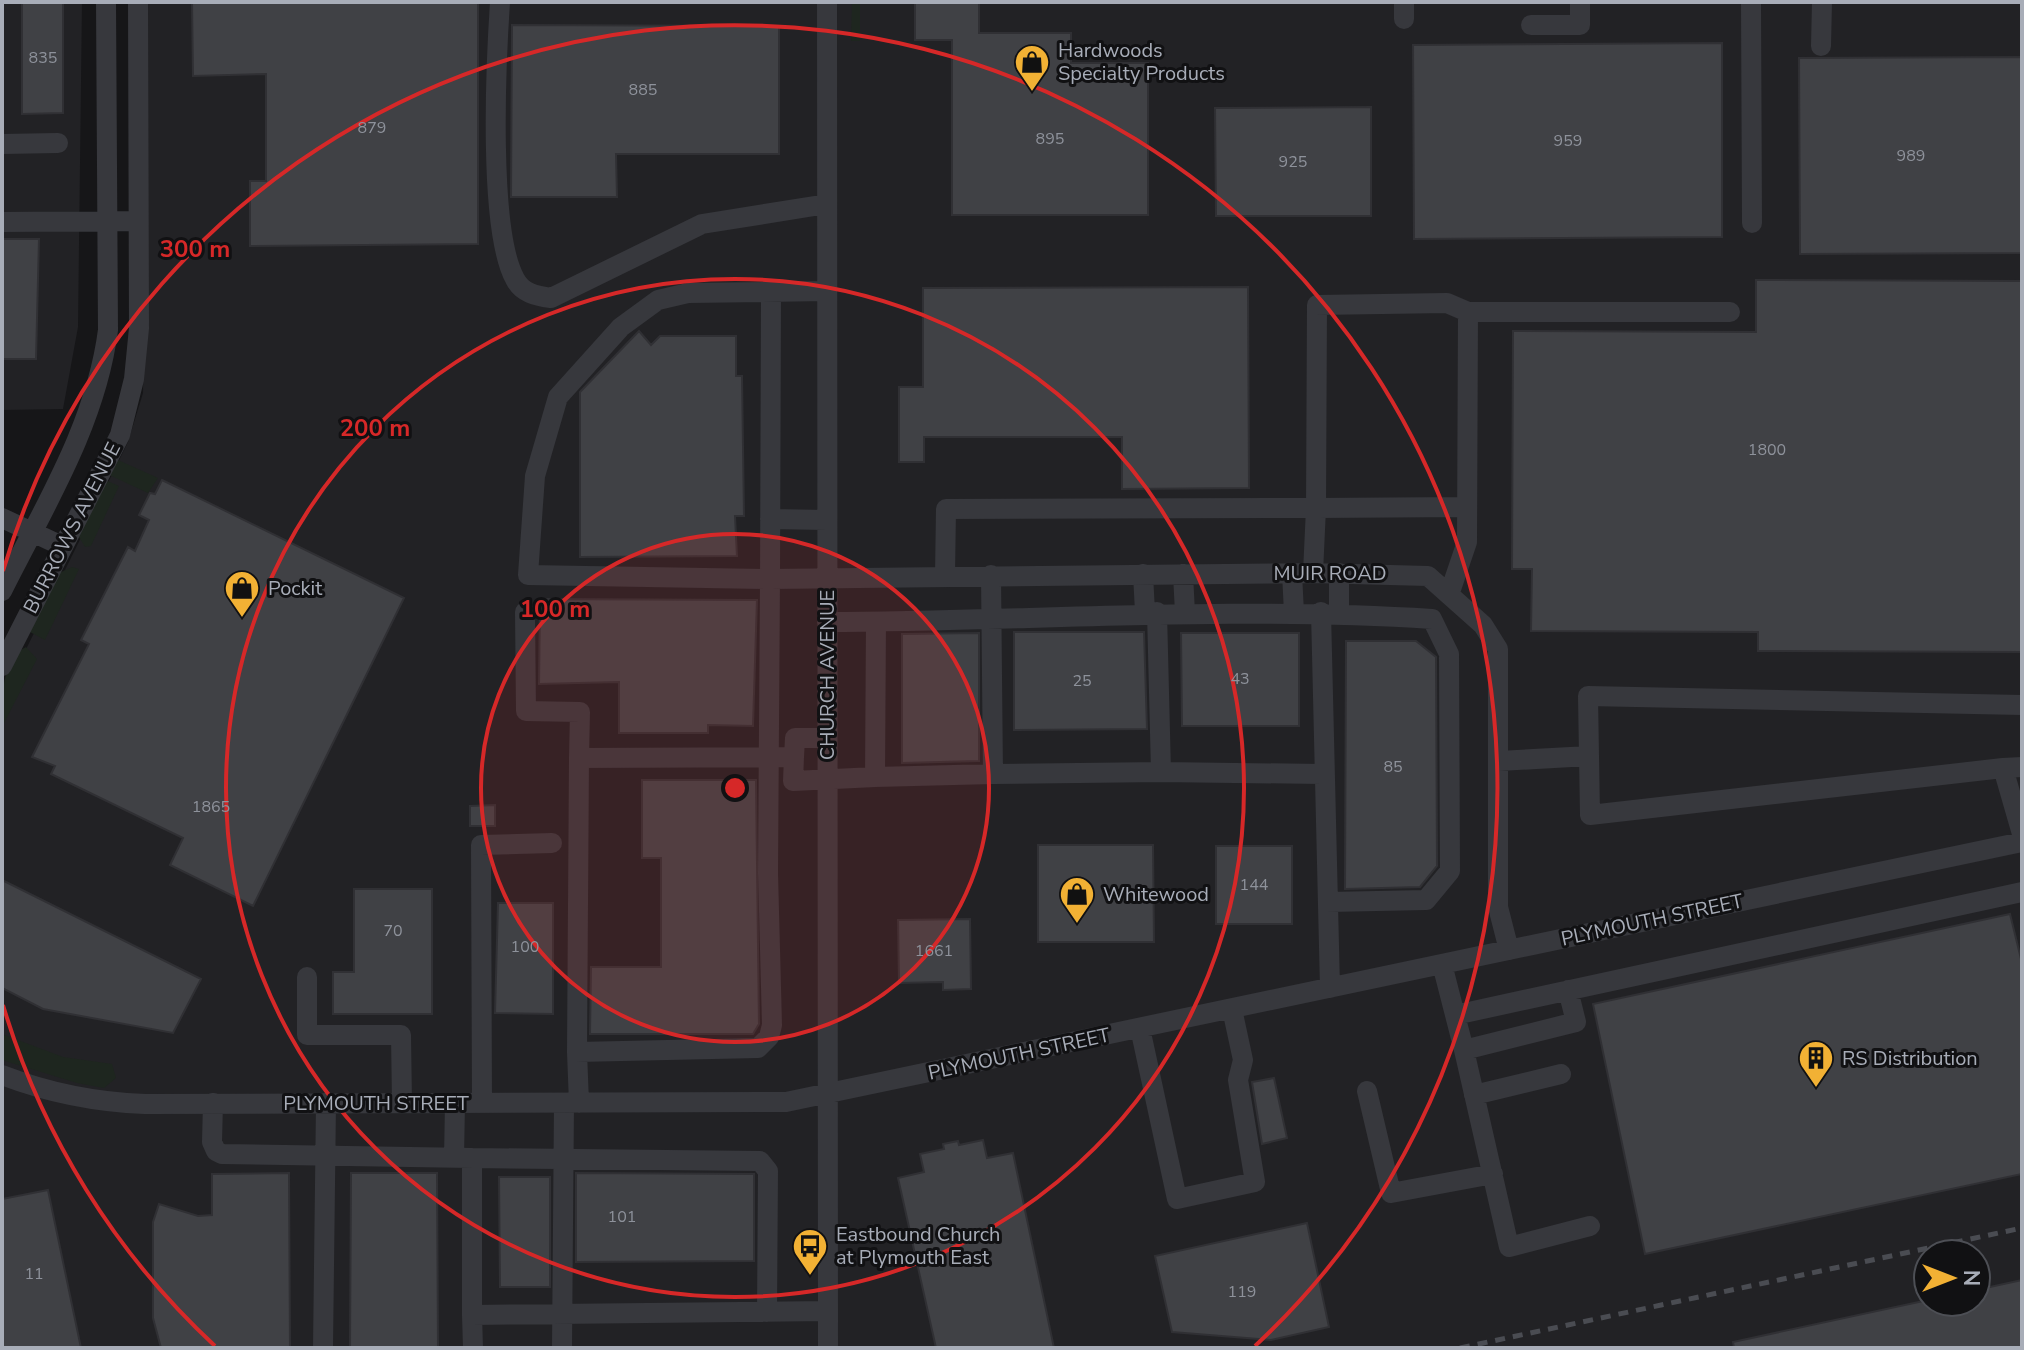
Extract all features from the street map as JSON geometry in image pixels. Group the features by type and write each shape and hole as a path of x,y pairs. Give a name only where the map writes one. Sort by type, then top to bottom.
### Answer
{"street":[{"name":"BURROWS AVENUE","path":"2,591 88,416 102,376 108,330 106,2"},
{"name":"BURROWS AVENUE","path":"2,666 120,435 134,379 139,328 138,2"},
{"path":"500,2 498,224 515,280 531,295 551,298 702,224 827,204"},
{"name":"CHURCH AVENUE","path":"827,2 828,1348"},
{"path":"1531,25 1580,25 1580,2"},
{"path":"1751,2 1752,223"},
{"path":"1821,46 1822,2"},
{"path":"2,144 58,143"},
{"path":"2,222 138,221"},
{"path":"577,1052 758,1048 769,1037 772,1025 769,755 771,292 827,291"},
{"name":"MUIR ROAD","path":"771,292 688,293 658,300 621,327 558,397 535,476 528,575 770,579 1292,573 1428,576 1450,592 1483,625 1498,649 1498,907 1509,950"},
{"path":"1313,573 1317,305 1447,303 1468,312 1730,312"},
{"path":"1450,592 1467,542 1468,312"},
{"path":"945,575 946,509 1466,507"},
{"path":"2,518 62,546"},
{"path":"770,519 827,520"},
{"path":"1292,573 1294,613"},
{"path":"1330,988 1322,774 1330,612 1339,573"},
{"path":"1143,574 1151,612 1161,772"},
{"path":"1183,574 1185,613"},
{"path":"991,575 993,774"},
{"path":"525,612 526,711 580,712 577,1052 563,1158 562,1348"},
{"path":"827,622 1151,612 1330,612 1432,619 1449,654 1450,871 1426,900 1328,902"},
{"path":"875,777 876,622"},
{"path":"2022,705 1588,696 1590,815 2012,768 2022,834"},
{"path":"827,738 795,738 793,781 993,774 1322,774"},
{"path":"1499,761 1589,756"},
{"path":"579,758 794,757"},
{"name":"PLYMOUTH STREET","path":"2,1075 38,1089 101,1102 786,1102 2022,842"},
{"path":"482,1103 481,845 552,843"},
{"path":"1455,1015 2022,892"},
{"path":"1442,964 1509,1247 1590,1226"},
{"path":"307,977 307,1035 401,1035 402,1103"},
{"path":"1464,1050 1576,1022 1568,990"},
{"path":"1140,1028 1177,1199 1255,1182 1238,1080 1243,1060 1232,1009"},
{"path":"1474,1095 1561,1074"},
{"path":"1367,1091 1391,1193 1493,1174"},
{"path":"213,1103 212,1142 216,1151 326,1156 760,1161 768,1171 767,1312"},
{"path":"323,1348 326,1103"},
{"path":"455,1103 463,1158 473,1348"},
{"path":"472,1315 828,1311"}],"shaded area":[{"path":"2,2 82,2 78,327 63,409 2,410"},
{"path":"147,2 2022,2 2022,1348 2,1348 2,698 128,442 143,393"},
{"path":"852,2 860,2 860,41 851,41"},
{"path":"118,460 158,478 148,493 105,473"},
{"path":"103,479 119,486 91,546 85,547 79,537"},
{"path":"72,567 79,569 45,640 30,632 57,574"},
{"path":"26,647 37,659 2,727 7,671 11,661"},
{"path":"2,1034 63,1057 112,1064 116,1078 104,1088 2,1060"}],"building":[{"path":"22,2 63,2 63,113 22,114"},
{"path":"192,2 478,2 478,244 250,246 250,181 266,181 266,74 193,76"},
{"path":"915,2 979,2 979,33 1071,33 1071,63 1148,63 1148,215 952,215 952,40 915,40"},
{"path":"512,25 779,26 779,154 616,154 617,197 511,197"},
{"path":"1722,43 1722,237 1414,239 1413,45"},
{"path":"2022,57 2022,253 1800,254 1799,58"},
{"path":"1371,107 1371,216 1216,216 1215,108"},
{"path":"2,239 39,239 36,359 2,359"},
{"path":"1756,280 2022,281 2022,652 1758,651 1758,632 1531,631 1532,569 1512,569 1513,331 1756,332"},
{"path":"1248,287 1249,488 1122,489 1122,437 924,437 924,462 899,462 899,387 923,387 923,288"},
{"path":"639,331 651,345 660,336 736,336 736,376 742,376 744,516 735,516 737,556 580,557 580,392"},
{"path":"162,480 404,598 253,906 170,865 183,838 51,774 55,766 32,757 89,644 81,640 128,547 135,551 149,520 139,515 150,493 155,494"},
{"path":"540,599 757,600 753,726 708,725 708,733 619,733 619,682 539,684"},
{"path":"1014,632 1144,632 1147,729 1014,730"},
{"path":"979,633 979,761 902,763 902,634"},
{"path":"1181,633 1299,633 1299,726 1182,726"},
{"path":"1346,641 1416,641 1436,657 1437,866 1420,887 1345,889"},
{"path":"642,780 756,780 759,1024 753,1034 590,1034 591,967 661,967 661,858 642,858"},
{"path":"495,805 495,826 470,826 470,806"},
{"path":"1038,845 1153,845 1154,942 1038,942"},
{"path":"1216,846 1292,846 1292,924 1216,924"},
{"path":"2,880 201,979 173,1033 43,1009 2,988"},
{"path":"354,889 432,889 432,1014 333,1014 333,972 354,972"},
{"path":"498,903 553,903 553,1014 495,1013"},
{"name":"RS Distribution","path":"2010,914 2022,963 2022,1174 1645,1254 1593,1004"},
{"path":"970,919 971,989 943,990 943,982 899,983 898,920"},
{"path":"1274,1078 1287,1138 1262,1144 1252,1082"},
{"path":"983,1140 987,1158 1013,1153 1054,1348 936,1348 898,1178 924,1172 920,1154 944,1149 943,1144 958,1141 959,1145"},
{"path":"289,1173 290,1348 161,1348 153,1318 153,1222 159,1204 198,1216 212,1215 212,1174"},
{"path":"351,1173 437,1173 438,1348 350,1348"},
{"path":"576,1173 754,1174 754,1261 576,1262"},
{"path":"499,1177 550,1177 550,1287 500,1287"},
{"path":"48,1190 81,1348 2,1348 2,1199"},
{"path":"1307,1223 1329,1327 1271,1340 1172,1332 1155,1256"},
{"path":"2022,1280 2022,1348 1734,1348 1733,1342 1912,1303 1912,1318 1992,1318 1992,1287"}],"railway":[{"path":"1460,1348 2022,1228"}],"place":[{"name":"Hardwoods Specialty Products","path":"1032,93"},
{"name":"Pockit","path":"242,619"},
{"name":"Whitewood","path":"1077,925"},
{"name":"RS Distribution","path":"1816,1089"},
{"name":"Eastbound Church at Plymouth East","path":"810,1277"}]}
